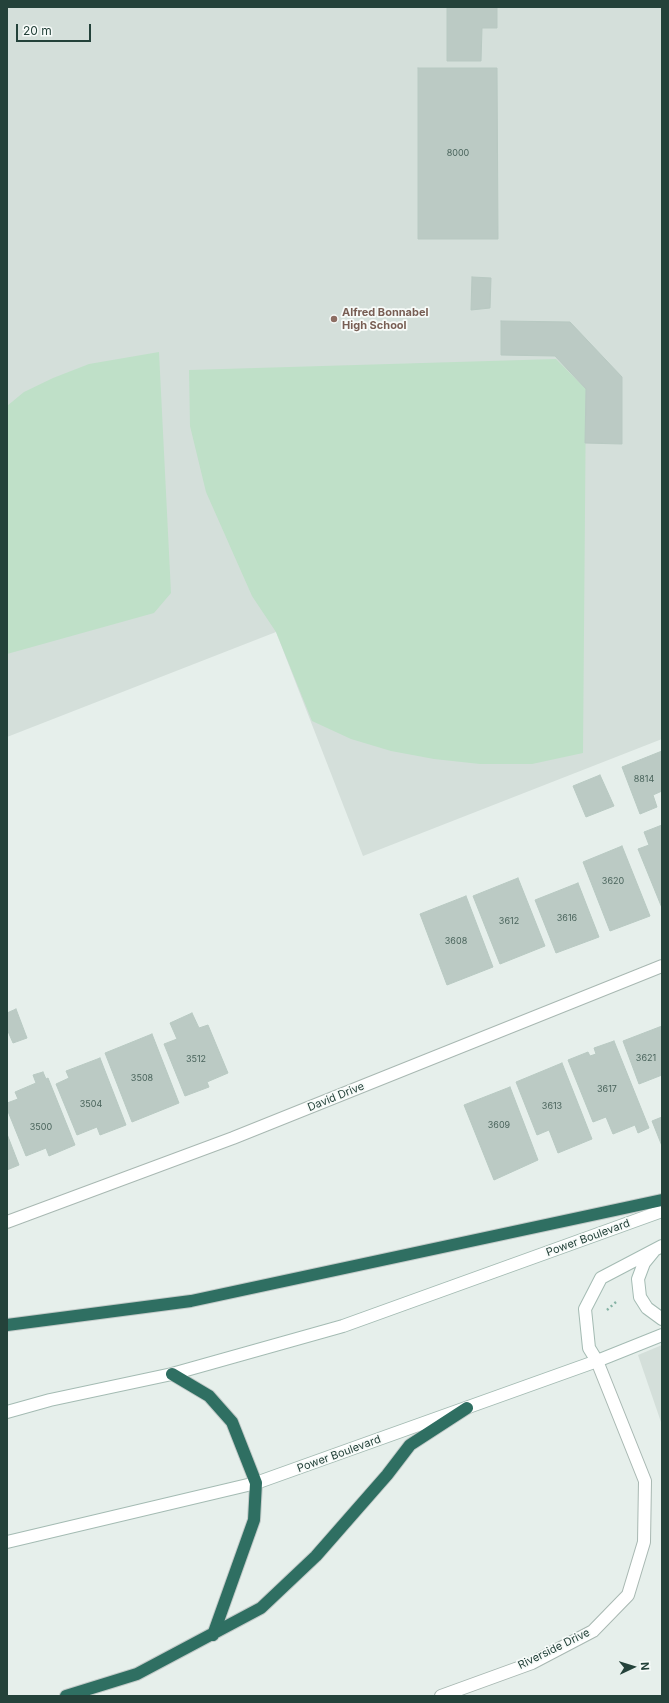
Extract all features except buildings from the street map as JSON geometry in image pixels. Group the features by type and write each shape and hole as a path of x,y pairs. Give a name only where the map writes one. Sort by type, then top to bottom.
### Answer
{"highway":[{"path":"7,1324 191,1301 662,1200"},
{"path":"172,1374 209,1396 232,1422 256,1483 254,1520 213,1634"},
{"path":"66,1696 137,1674 261,1608 316,1556 387,1475 410,1445 467,1408"}],"main road":[{"name":"David Drive","path":"7,1222 233,1138 662,966"},
{"name":"Power Boulevard","path":"7,1412 50,1400 172,1374 343,1326 662,1211"},
{"path":"658,1248 644,1264 638,1279 640,1297 647,1308 662,1319"},
{"name":"Riverside Drive","path":"441,1696 532,1663 593,1631 628,1595 644,1542 645,1481 597,1361 589,1348 584,1309 601,1278 658,1248"},
{"name":"Power Boulevard","path":"7,1542 256,1483 597,1361 662,1335"}],"path":[{"path":"604,1313 616,1302"}],"shaded area":[{"name":"Alfred Bonnabel High School","path":"7,7 662,7 662,739 363,856 276,632 7,737"},
{"path":"662,1345 662,1425 638,1355"}],"green space":[{"path":"159,352 171,593 154,613 7,654 7,406 24,392 53,378 89,364"},
{"path":"556,359 586,389 583,753 532,764 480,764 434,759 391,751 351,739 312,721 276,632 252,596 206,492 190,426 189,370"}],"place":[{"name":"Alfred Bonnabel High School","path":"334,319"}]}
